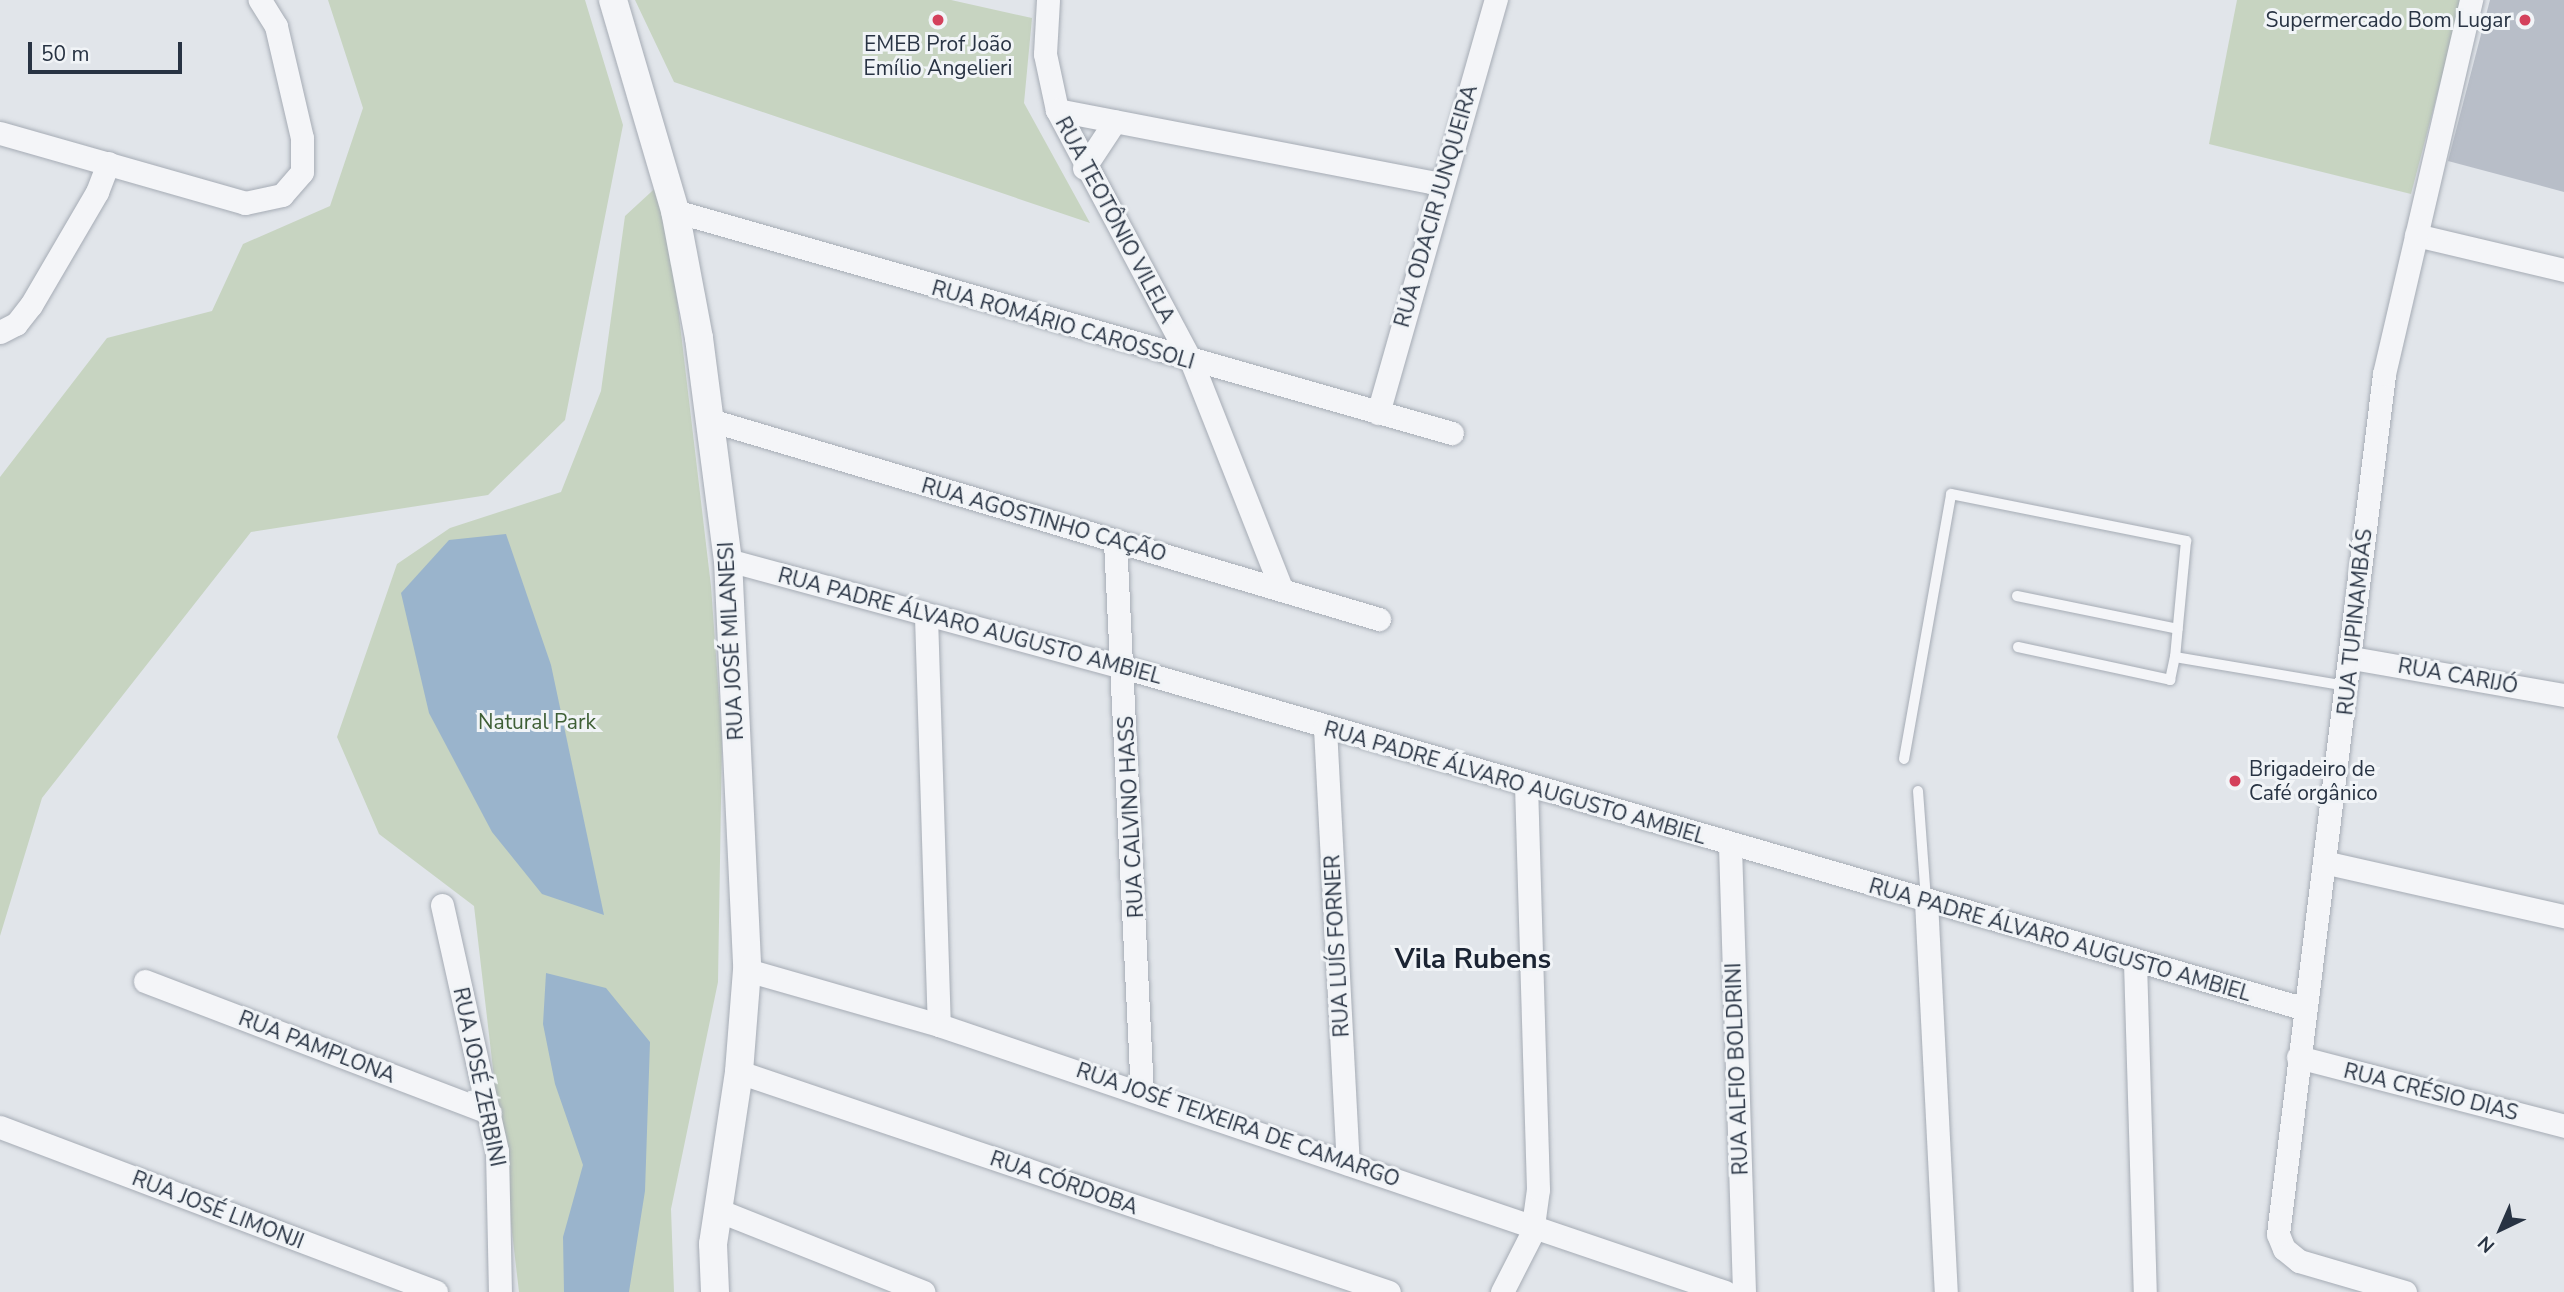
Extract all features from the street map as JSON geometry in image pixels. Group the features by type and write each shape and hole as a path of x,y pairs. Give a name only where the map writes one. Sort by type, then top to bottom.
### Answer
{"street":[{"path":"0,133 245,203 271,200 293,187 302,172 302,138 276,26 260,0"},
{"name":"RUA JOSÉ MILANESI","path":"613,0 675,211 710,420 729,560 747,970 739,1072 713,1244 715,1292"},
{"name":"RUA TEOTÔNIO VILELA","path":"1048,0 1045,54 1057,110 1084,168 1192,363 1281,588"},
{"name":"RUA ODACIR JUNQUEIRA","path":"1378,413 1441,184 1496,0"},
{"name":"RUA TUPINAMBÁS","path":"2405,1292 2309,1265 2284,1250 2278,1234 2302,1008 2328,863 2384,374 2471,0"},
{"path":"1057,110 1441,184"},
{"path":"1084,168 1115,121"},
{"path":"0,332 16,324 31,305 97,192 108,163"},
{"name":"RUA ROMÁRIO CAROSSOLI","path":"675,211 1192,363 1452,433"},
{"path":"2416,235 2564,270"},
{"name":"RUA AGOSTINHO CAÇÃO","path":"710,420 1379,619"},
{"name":"RUA CALVINO HASS","path":"1115,541 1142,1093"},
{"name":"RUA PADRE ÁLVARO AUGUSTO AMBIEL","path":"729,560 926,616 1123,667 1730,846 2302,1008"},
{"path":"926,616 939,1025"},
{"name":"RUA CARIJÓ","path":"2351,657 2564,695"},
{"name":"RUA LUÍS FORNER","path":"1325,728 1348,1163"},
{"path":"1502,1292 1535,1224 1538,1159 1526,786"},
{"name":"RUA ALFIO BOLDRINI","path":"1730,846 1744,1292"},
{"path":"2328,863 2564,916"},
{"path":"1926,901 1946,1292"},
{"name":"RUA JOSÉ ZERBINI","path":"442,905 490,1113 500,1189 500,1292"},
{"path":"2135,962 2145,1292"},
{"name":"RUA JOSÉ TEIXEIRA DE CAMARGO","path":"747,970 939,1025 1535,1224 1725,1292"},
{"name":"RUA PAMPLONA","path":"145,981 490,1113"},
{"name":"RUA CRÉSIO DIAS","path":"2298,1057 2564,1126"},
{"name":"RUA CÓRDOBA","path":"739,1072 1390,1292"},
{"name":"RUA JOSÉ LIMONJI","path":"0,1127 436,1292"},
{"path":"720,1211 923,1292"}],"lane":[{"path":"1904,759 1951,495 2186,541 2175,657 2170,680 2018,646"},
{"path":"2017,596 2178,629"},
{"path":"2175,657 2348,687"},
{"path":"1918,791 1926,901"}],"green space":[{"path":"328,0 585,0 623,125 565,420 488,495 251,532 42,798 0,936 0,477 107,338 212,311 243,244 330,206 363,108"},
{"path":"635,0 951,0 1032,18 1024,103 1090,223 674,82"},
{"path":"2237,0 2462,0 2411,194 2209,144"},
{"name":"Natural Park","path":"663,181 711,586 722,740 718,982 671,1209 674,1292 519,1292 474,906 379,834 337,737 397,564 450,528 561,492 601,391 625,216"}],"water":[{"path":"506,534 551,665 604,915 542,894 492,832 429,713 401,593 449,540"},
{"path":"546,973 606,988 650,1042 645,1191 629,1292 564,1292 563,1237 583,1165 555,1084 543,1024"}],"building":[{"path":"2490,0 2564,0 2564,192 2448,161"}],"place":[{"name":"EMEB Prof João Emílio Angelieri","path":"938,20"},
{"name":"Supermercado Bom Lugar","path":"2525,20"},
{"name":"Brigadeiro de Café orgânico","path":"2235,781"}],"district":[{"name":"Vila Rubens","path":"1473,959"}]}
